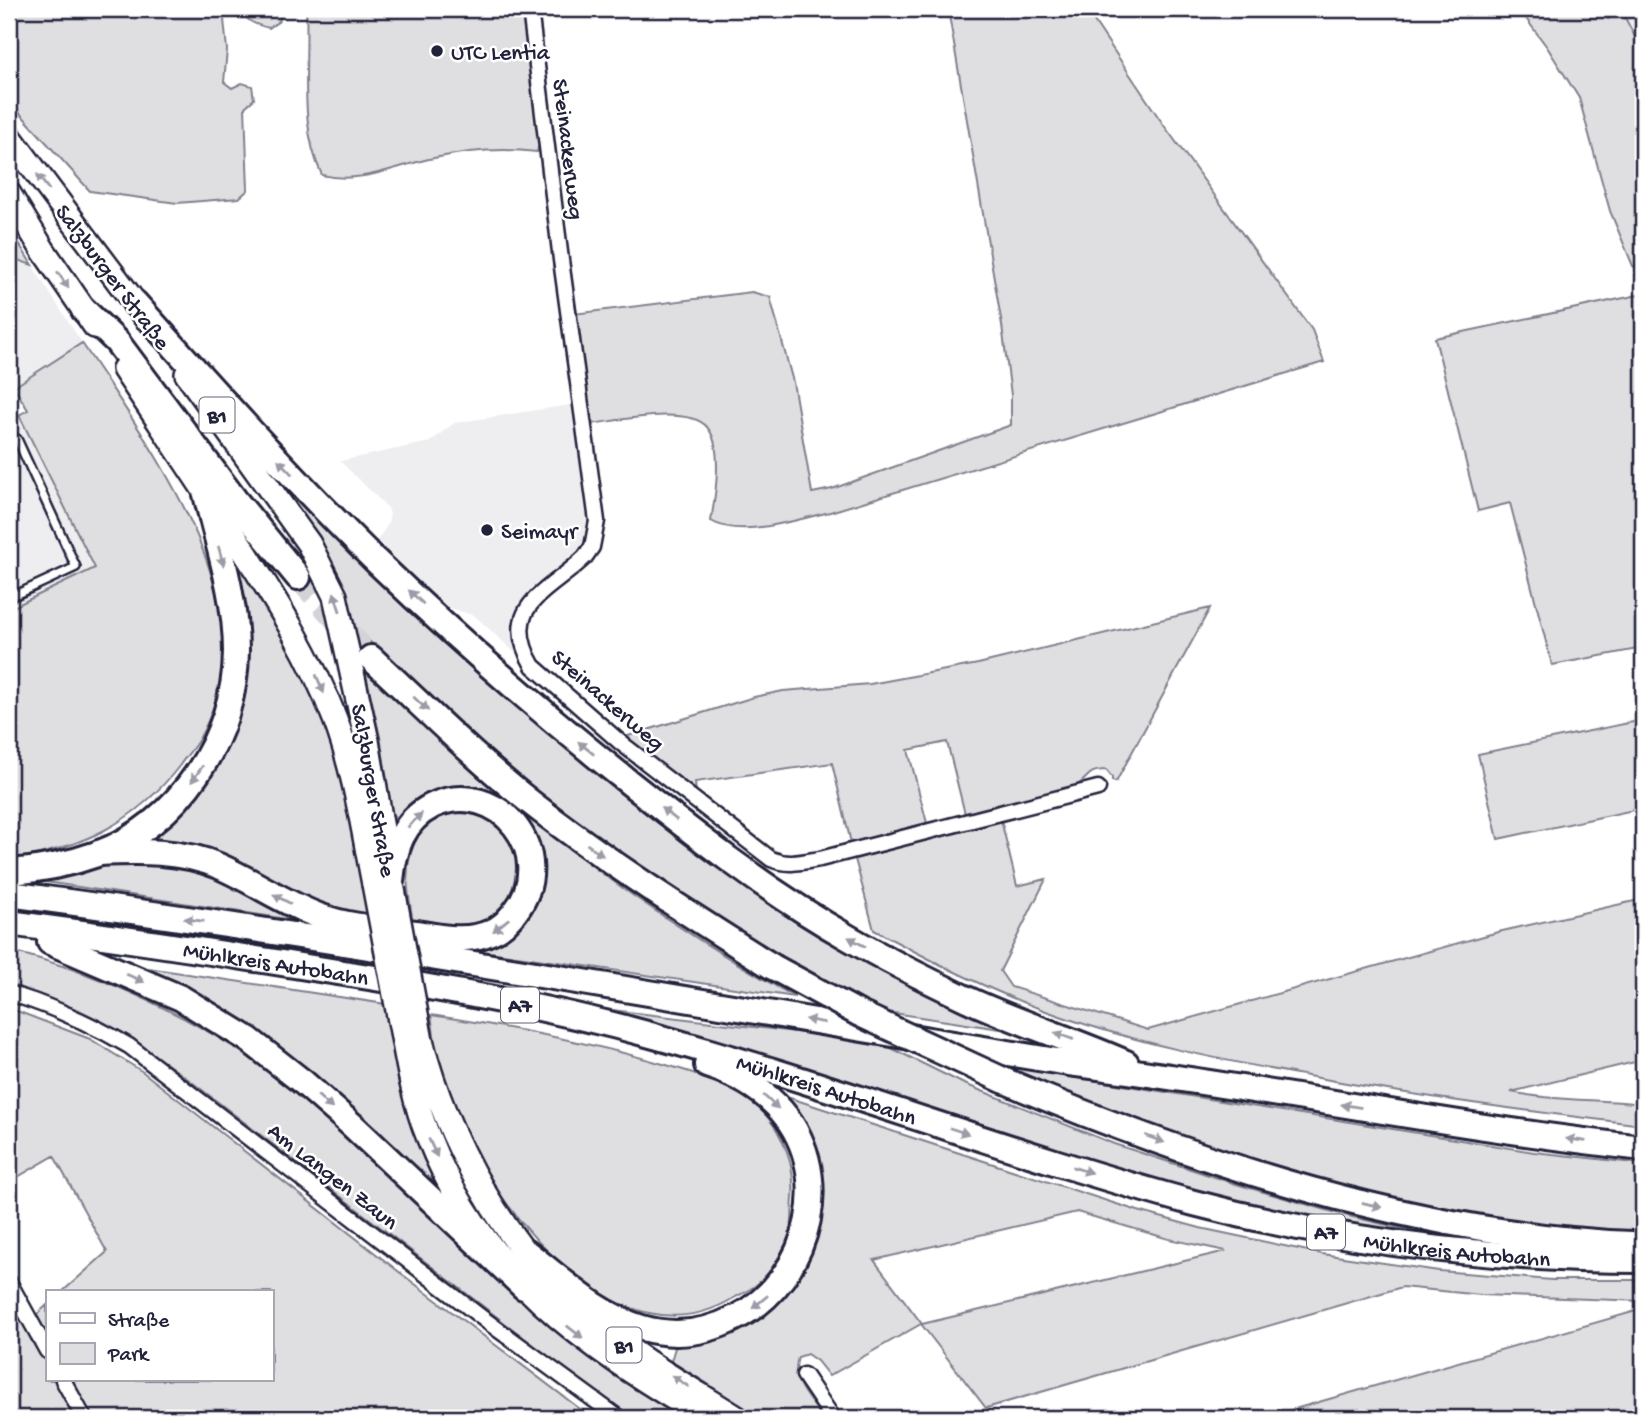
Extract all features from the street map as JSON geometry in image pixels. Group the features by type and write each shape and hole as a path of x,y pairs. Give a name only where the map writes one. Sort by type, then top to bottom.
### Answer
{"highway":[{"path":"135,303 245,426 379,564 560,726 700,838 788,900 900,966 969,1000 1075,1040 1149,1073"},
{"path":"84,310 117,342 235,500 298,577"},
{"path":"9,872 62,864 99,853 128,839 153,822 180,796 216,743 234,683 236,651 234,618 205,489"},
{"path":"371,658 528,801 699,921 773,967 858,1013 1003,1080 1067,1107 1198,1155 1319,1191 1474,1228 1591,1242 1643,1245"},
{"path":"99,853 156,852 190,858 217,866 298,908 323,917 447,938 469,938 490,933 502,926 520,906 530,878 528,848 521,834 503,813 476,801 452,800 429,807 411,823 396,846 386,885"},
{"name":"Mühlkreis Autobahn","path":"9,894 216,923 1436,1121 1643,1148"},
{"name":"Mühlkreis Autobahn","path":"9,923 402,982 569,1015 709,1051 1117,1181 1272,1222 1443,1250 1525,1258 1643,1260"},
{"path":"9,936 440,1002 571,1029 689,1058 737,1077 757,1090 776,1105 801,1145 810,1181 811,1205 801,1246 793,1264 775,1289 750,1310 724,1324 705,1331 674,1333 627,1323 587,1302 527,1253"},
{"path":"50,942 180,998 248,1039 352,1125 524,1287"}],"main road":[{"name":"Salzburger Straße","path":"9,136 135,303 298,528 328,579 340,612 350,655 412,1039 412,1083 443,1168 462,1204 487,1243 524,1287 565,1324 598,1350 707,1418"},
{"name":"Salzburger Straße","path":"9,194 43,250 205,489 290,623 317,674 336,721 386,885"},
{"name":"Salzburger Straße","path":"412,1039 453,1134 479,1184 550,1284 621,1342 737,1418"}],"street":[{"name":"Steinackerweg","path":"530,9 597,521 592,547 585,557 527,607 521,636 524,651 533,666 621,743 771,859 781,863 820,859 1098,788"},
{"name":"Am Langen Zaun","path":"9,993 97,1027 128,1046 485,1320 619,1418"},
{"path":"9,1282 46,1349"},
{"path":"804,1376 833,1418"},
{"path":"64,1382 84,1418"}],"lane":[{"path":"9,443 17,439 76,566 9,598"}],"shaded area":[{"path":"1601,9 1643,9 1643,52 1623,12 1608,20"},
{"path":"9,260 32,265 82,343 14,387 9,378"},
{"name":"Seimayr","path":"576,404 592,516 585,547 577,559 525,599 519,611 515,625 515,641 525,662 475,616 442,605 376,542 387,526 390,515 388,508 340,461 430,442 454,423"},
{"path":"19,415 95,569 9,609 9,420"}],"green space":[{"path":"9,9 223,9 227,50 224,82 232,88 242,83 252,86 254,99 245,107 248,190 239,198 177,203 90,191 9,101"},
{"path":"242,9 283,9 279,21 269,28 249,20"},
{"path":"306,9 526,9 540,138 537,152 472,152 420,161 365,176 351,178 322,175 310,136 307,115"},
{"path":"948,9 1086,9 1163,124 1312,330 1324,362 830,512 753,528 723,526 711,521 717,459 707,427 698,420 669,416 591,424 573,314 752,292 770,297 793,382 812,493 832,489 1011,425 1011,395 1002,325"},
{"path":"1519,9 1601,9 1608,19 1622,12 1643,52 1643,271 1633,266 1610,211 1579,98"},
{"path":"9,227 32,265 9,257"},
{"path":"1643,294 1643,648 1552,665 1510,503 1478,511 1435,338"},
{"path":"82,343 170,481 195,532 214,584 223,636 219,688 199,739 162,786 144,803 125,818 83,840 60,849 9,861 9,609 95,568 19,415 28,410 14,387"},
{"path":"235,430 692,845 1020,1032 867,1009 650,878 552,807 460,730 357,629 331,571"},
{"path":"216,519 315,689 338,761 368,917 349,916 135,844 231,727"},
{"path":"1210,608 1116,782 1112,781 1106,770 1099,770 1073,788 965,814 947,742 908,750 927,823 851,843 832,763 695,782 696,794 625,737 754,697 783,691 870,684 978,664"},
{"path":"362,656 426,727 557,839 697,938 795,997 469,949 504,938 527,920 541,889 541,856 537,839 516,808 485,794 398,820 392,814 381,742"},
{"path":"1643,720 1643,808 1498,839 1478,754"},
{"path":"464,813 492,820 509,836 516,865 510,896 502,910 480,927 414,926 407,880 413,847 423,829 434,819 444,814"},
{"path":"1001,820 1017,886 1046,879 1000,971 1011,987 1148,1030 1498,932 1643,899 1643,1060 1511,1092 1643,1104 1643,1125 1391,1091 1143,1041 1078,1022 1002,993 874,930 855,859"},
{"path":"111,861 179,865 214,875 319,924 20,878"},
{"path":"9,951 71,969 135,994 197,1025 252,1059 303,1098 689,1418 632,1418 184,1076 125,1034 79,1010 9,986"},
{"path":"122,964 385,1004 405,1098 452,1207 359,1122"},
{"path":"570,1005 879,1042 962,1083 1114,1144 1236,1184 1340,1214 1447,1239 1311,1219 1221,1199"},
{"path":"9,1008 90,1039 143,1072 592,1418 9,1418 9,1315 18,1308 33,1318 46,1306 46,1382 273,1382 273,1290 64,1290 107,1252 54,1156 9,1182"},
{"path":"431,1015 605,1048 683,1070 728,1086 746,1097 776,1128 788,1154 791,1168 791,1229 772,1268 749,1290 691,1314 649,1313 609,1298 571,1273 537,1240 507,1204 482,1166 445,1087"},
{"path":"1018,1068 1534,1152 1643,1164 1643,1236 1568,1232 1449,1216 1187,1143 1014,1073"},
{"path":"790,1098 1138,1211 1200,1228 1322,1254 1439,1271 1552,1280 1643,1280 1643,1301 1481,1295 1402,1287 986,1408 921,1324 829,1376 817,1361 807,1354 798,1357 796,1366 799,1382 823,1418 756,1418 671,1361 677,1341 701,1339 811,1242 786,1104","holes":["1077,1212 1169,1239 1226,1251 922,1324 874,1260"]},
{"path":"1643,1309 1643,1418 1263,1418"}],"tunnel":[{"path":"298,577 371,658"}],"place":[{"name":"UTC Lentia","path":"437,51"},
{"name":"Seimayr","path":"487,530"}]}
